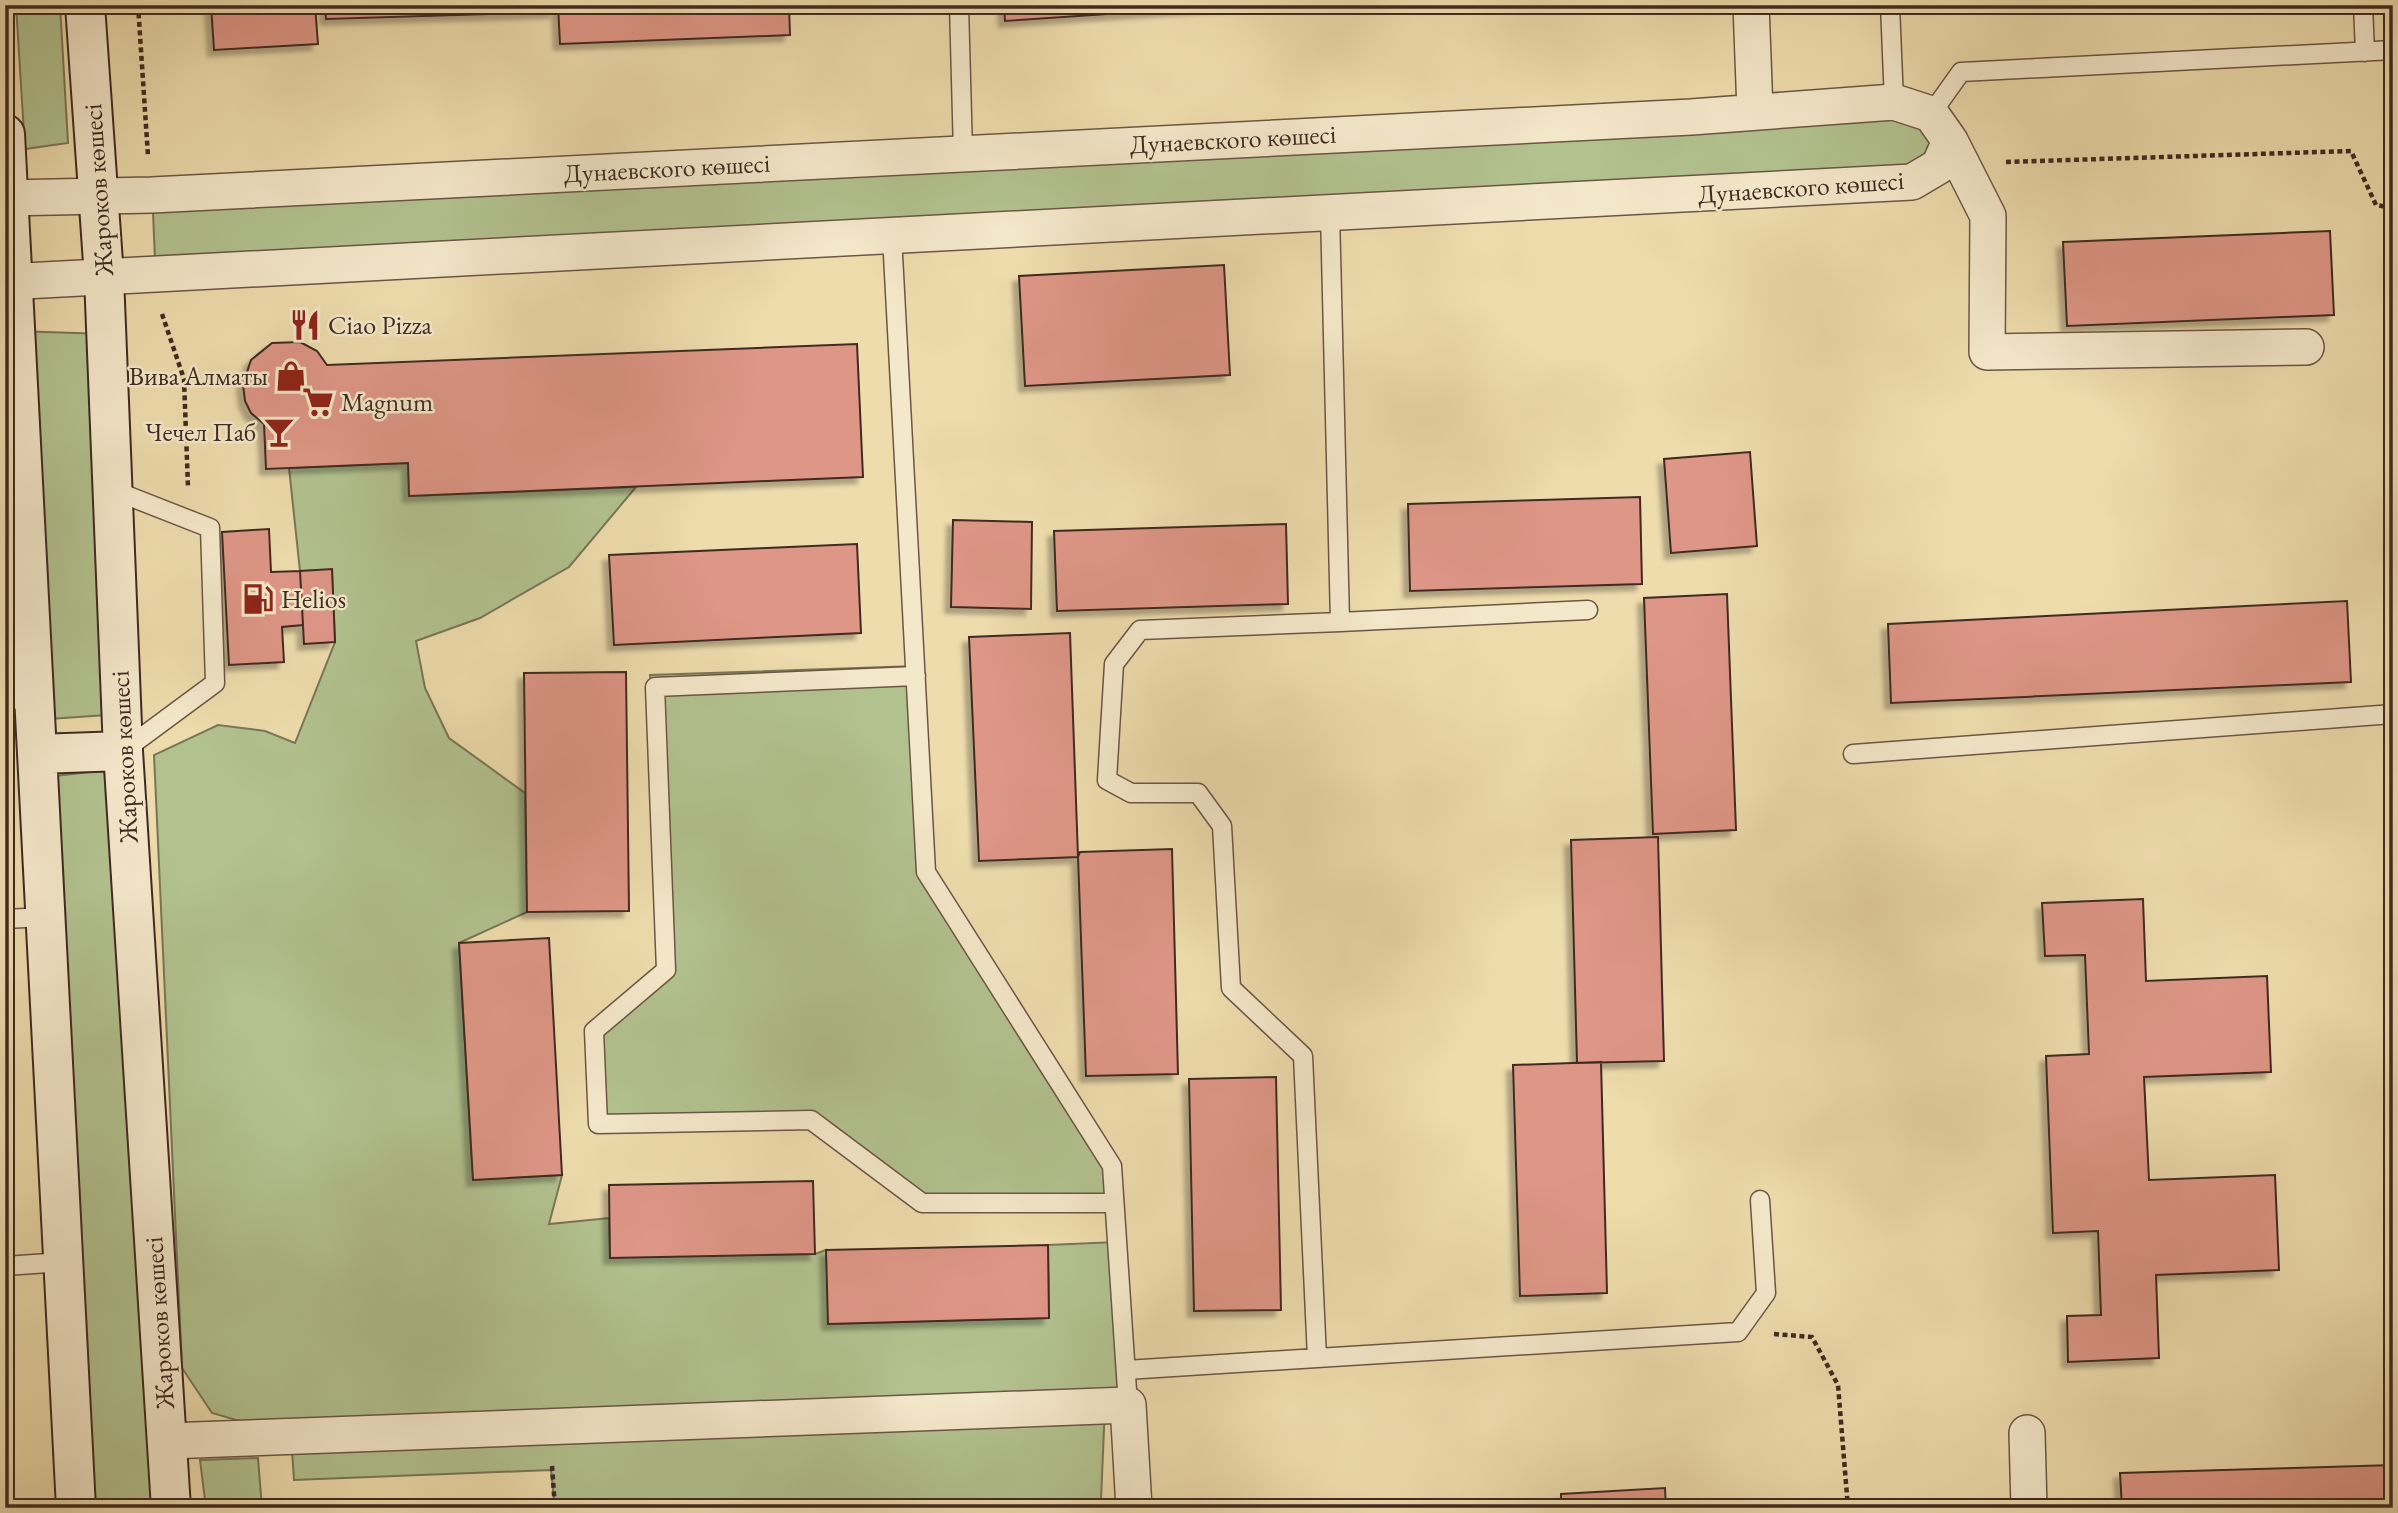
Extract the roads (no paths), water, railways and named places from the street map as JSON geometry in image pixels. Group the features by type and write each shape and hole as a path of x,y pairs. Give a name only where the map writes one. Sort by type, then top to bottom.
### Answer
{"main road":[{"name":"Жароков көшесі","path":"85,5 104,277 123,751 171,1508"},
{"path":"5,134 20,699 37,754 76,1508"},
{"path":"37,754 123,751"}],"street":[{"path":"1751,5 1755,111"},
{"name":"Дунаевского көшесі","path":"7,198 99,197 1691,117 1894,102 1940,127 1939,166 1912,183 9,282"},
{"path":"1940,127 1988,216 1987,352 2306,347"},
{"path":"167,1441 1128,1405 1135,1508"},
{"path":"2028,1433 2029,1508"}],"lane":[{"path":"959,5 963,153"},
{"path":"1891,5 1894,102"},
{"path":"2363,5 2365,52"},
{"path":"1940,127 1961,72 2393,50"},
{"path":"1330,213 1340,622"},
{"path":"892,236 926,872 1112,1166 1128,1405"},
{"path":"113,490 210,528 215,683 123,751"},
{"path":"1317,1358 1303,1056 1231,988 1222,826 1198,793 1131,793 1107,780 1114,664 1140,630 1588,610"},
{"path":"916,676 655,687 666,970 594,1031 598,1124 811,1120 922,1203 1114,1203"},
{"path":"1853,754 2393,714"},
{"path":"5,919 45,917"},
{"path":"1126,1370 1738,1332 1766,1293 1760,1200"},
{"path":"5,1266 63,1262"}],"place":[{"name":"Ciao Pizza","path":"305,325"},
{"name":"Вива Алматы","path":"291,376"},
{"name":"Magnum","path":"318,402"},
{"name":"Чечел Паб","path":"279,432"},
{"name":"Helios","path":"258,599"}]}
